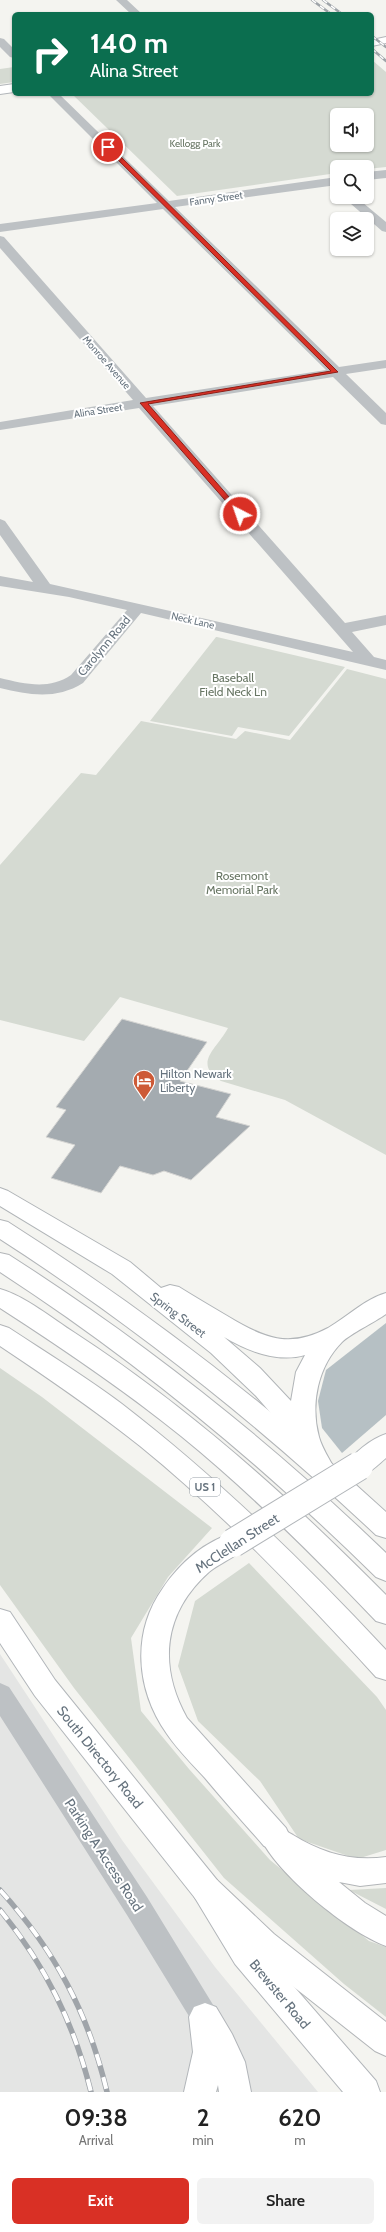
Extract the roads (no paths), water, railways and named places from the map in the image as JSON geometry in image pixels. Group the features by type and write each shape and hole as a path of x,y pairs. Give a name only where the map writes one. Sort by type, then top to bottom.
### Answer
{"main road":[{"path":"374,43 386,40"},
{"path":"0,90 12,88"},
{"name":"Spring Street","path":"0,1196 121,1268 134,1282 188,1321 244,1369 280,1406 306,1438 322,1470"},
{"path":"0,1228 85,1284 195,1363 268,1422 386,1528"},
{"path":"0,1261 116,1339 196,1399 294,1482 386,1570"},
{"path":"121,1268 145,1278 245,1338 261,1345 278,1349 303,1348 334,1336 384,1304"},
{"path":"0,1297 110,1370 192,1430 296,1524 386,1612"},
{"name":"US 1","path":"0,1334 112,1410 191,1474 280,1557 386,1668"},
{"path":"306,1438 302,1403 305,1380 314,1360 334,1336"},
{"name":"McClellan Street","path":"275,1837 177,1726 168,1712 156,1681 154,1650 155,1636 170,1597 178,1586 200,1564 359,1466 386,1444"},
{"name":"South Directory Road","path":"0,1620 45,1688 206,1889"},
{"path":"275,1837 294,1850 335,1869 359,1873 386,1870"},
{"path":"275,1837 304,1872 327,1893 350,1911 386,1932"},
{"path":"206,1889 263,1944 386,2041"},
{"name":"Brewster Road","path":"206,1889 246,1954 356,2085"},
{"name":"Parking A Access Road","path":"200,2092 209,2052 205,2017"},
{"name":"Parking A Access Road","path":"205,2017 224,2049 230,2064 235,2092"}],"street":[{"path":"121,0 135,12"},
{"path":"0,41 12,53"},
{"path":"56,96 386,421"},
{"path":"374,175 386,174"},
{"name":"Fanny Street","path":"0,228 330,184"},
{"path":"357,204 386,228"},
{"name":"Monroe Avenue","path":"0,240 368,660"},
{"name":"Alina Street","path":"0,426 386,364"},
{"path":"0,524 46,588"},
{"name":"Neck Lane","path":"0,581 46,588 386,665"},
{"name":"Carolynn Road","path":"0,683 39,691 57,689 69,685 77,679 137,608"},
{"path":"341,629 386,620"},
{"name":"Parking A Access Road","path":"0,1694 137,1906 205,2017"}],"railway":[{"path":"312,0 328,12"},
{"path":"323,0 339,12"},
{"path":"374,38 386,47"},
{"path":"374,51 386,61"},
{"path":"0,1890 37,1936 67,1984 90,2035 107,2092"},
{"path":"0,1910 31,1952 56,1996 76,2042 91,2092"}],"place":[{"name":"Hilton Newark Liberty","path":"144,1100"}],"park label":[{"name":"Kellogg Park","path":"195,143"},
{"name":"Baseball Field Neck Ln","path":"233,685"},
{"name":"Rosemont Memorial Park","path":"242,883"}]}
